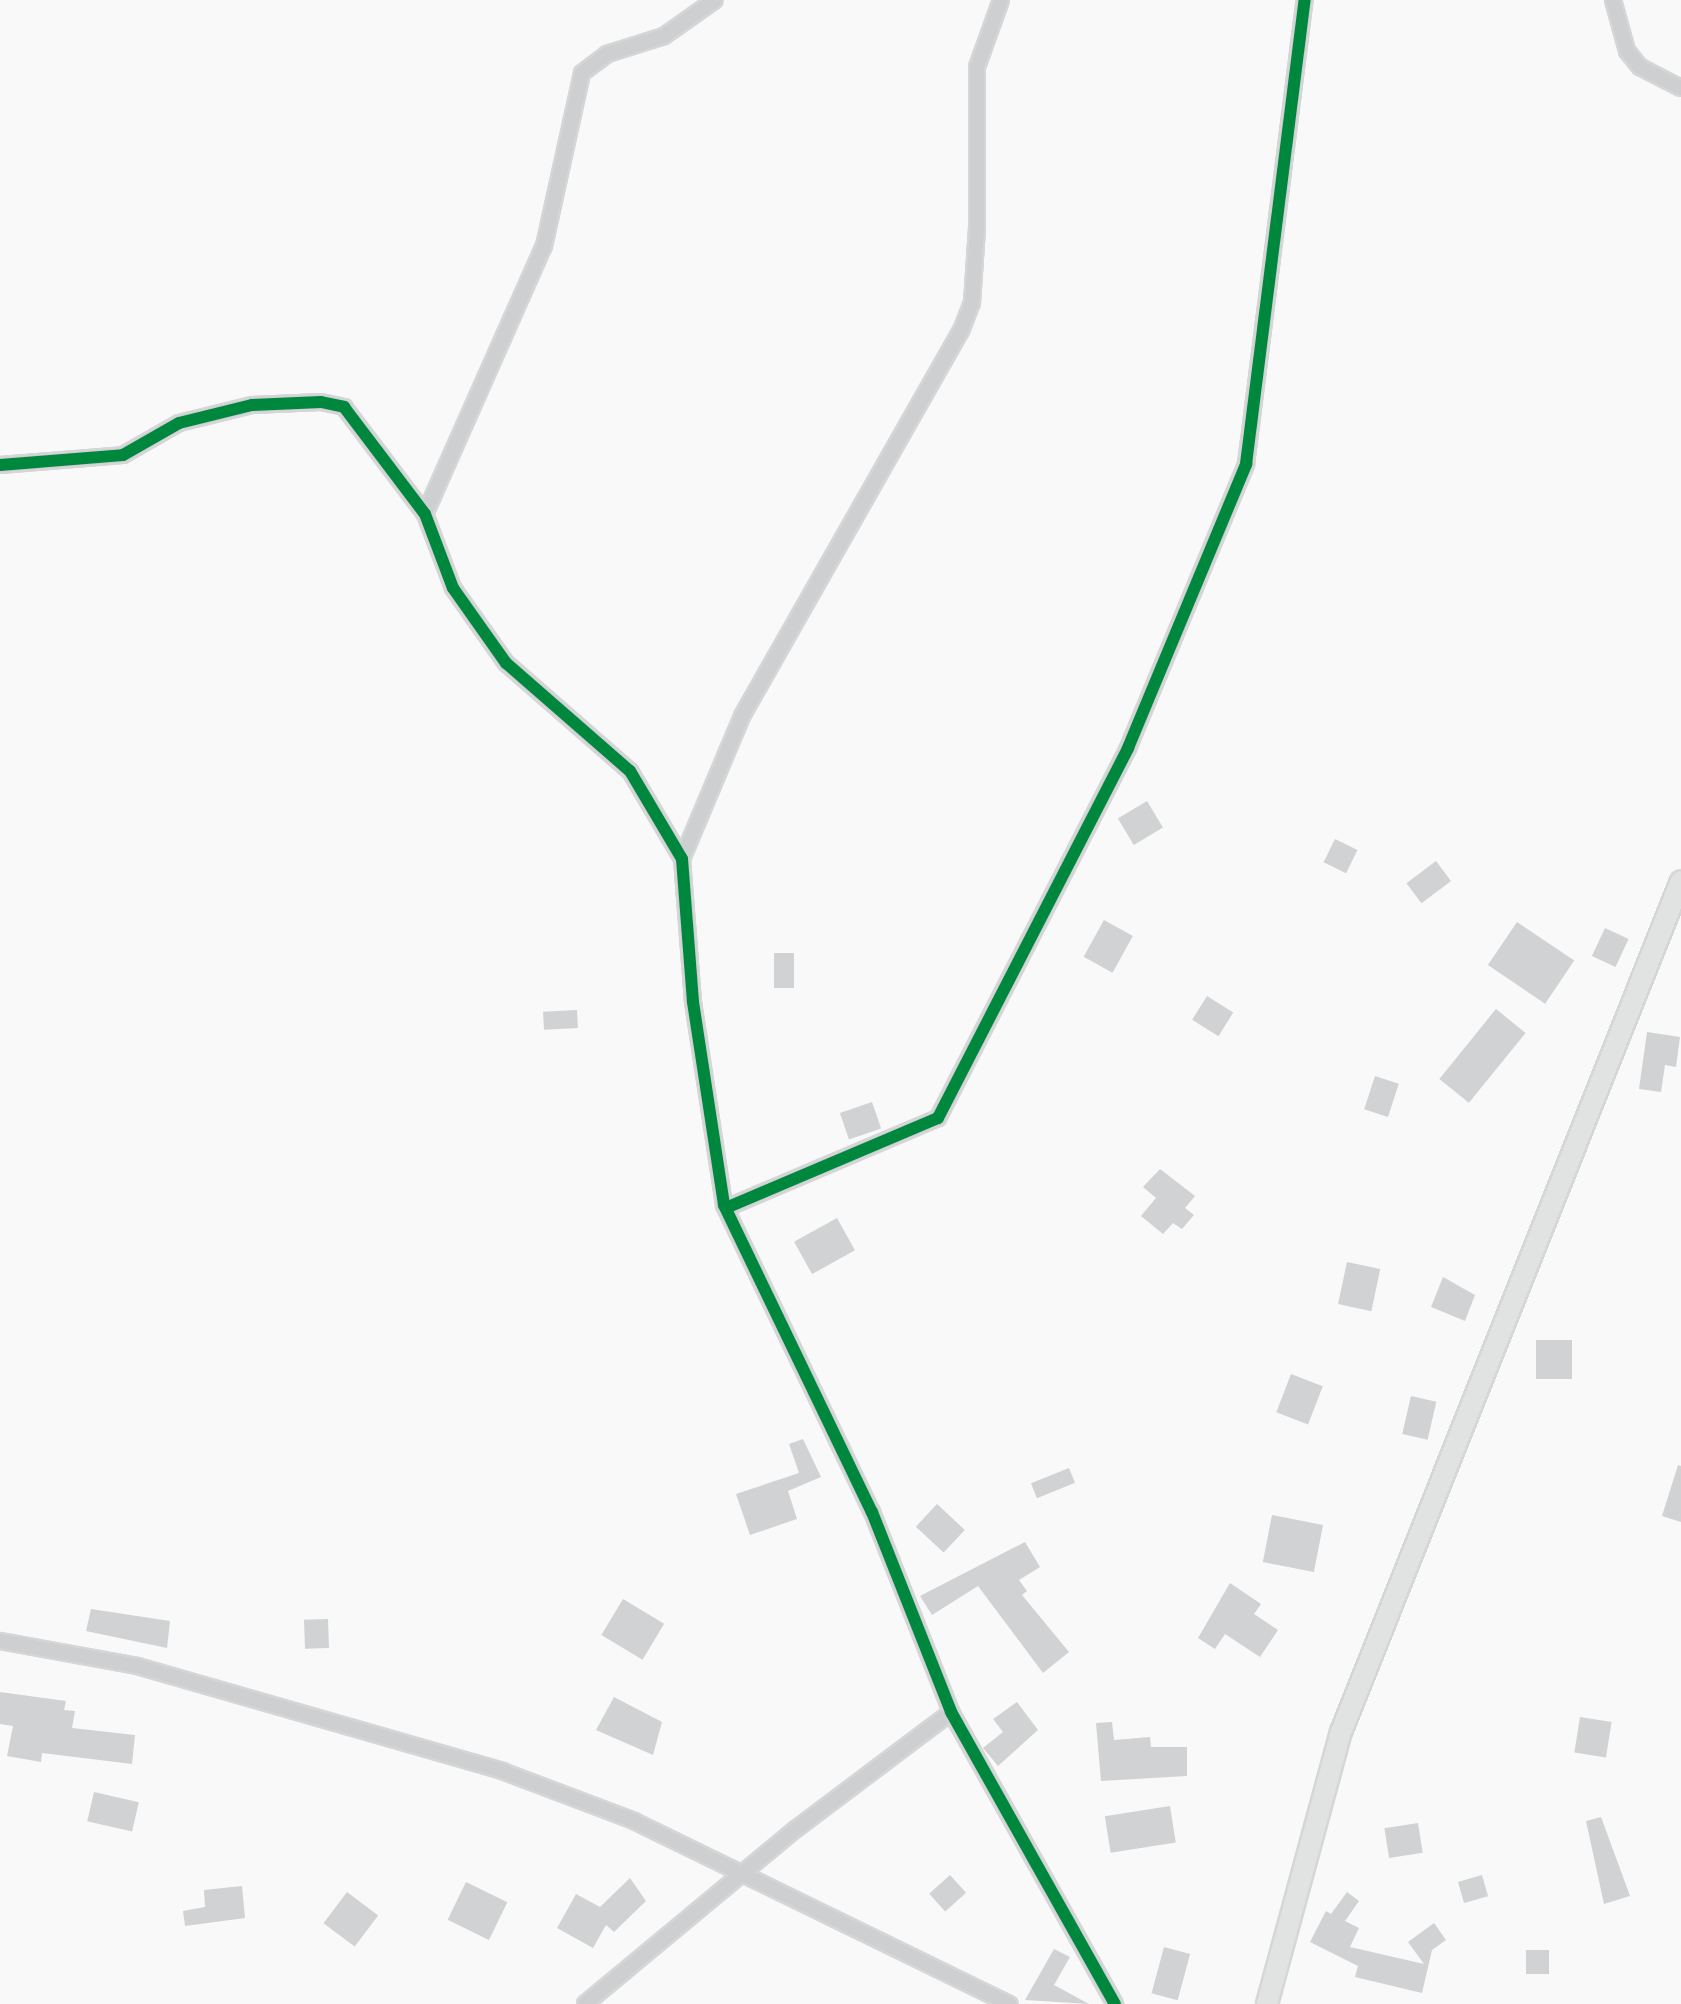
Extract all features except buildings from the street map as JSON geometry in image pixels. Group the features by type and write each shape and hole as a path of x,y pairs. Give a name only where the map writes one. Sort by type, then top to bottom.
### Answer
{"street":[{"path":"425,514 549,232 582,73 606,54 664,36 715,0"},
{"path":"682,859 742,716 962,330 972,304 977,67 1001,0"},
{"path":"726,1208 938,1118 1128,748 1246,464 1305,0"},
{"path":"1613,0 1627,52 1640,67 1681,88"},
{"path":"0,465 105,460 214,412 334,402 394,467 425,514 453,588 506,663 630,771 682,859 693,1002 726,1208 872,1512 950,1712 1115,2004"},
{"path":"1267,2004 1309,1833 1381,1623 1681,881"},
{"path":"0,1641 137,1666 486,1766 634,1820 1010,2004"},
{"path":"585,2004 950,1712"}],"cycle path":[{"path":"726,1208 938,1118 1128,748 1246,464 1305,0"},
{"path":"0,465 123,455 179,423 252,405 321,402 344,407 425,514 453,588 506,663 630,771 682,859 693,1002 724,1205 872,1512 951,1712 1115,2004"}]}
